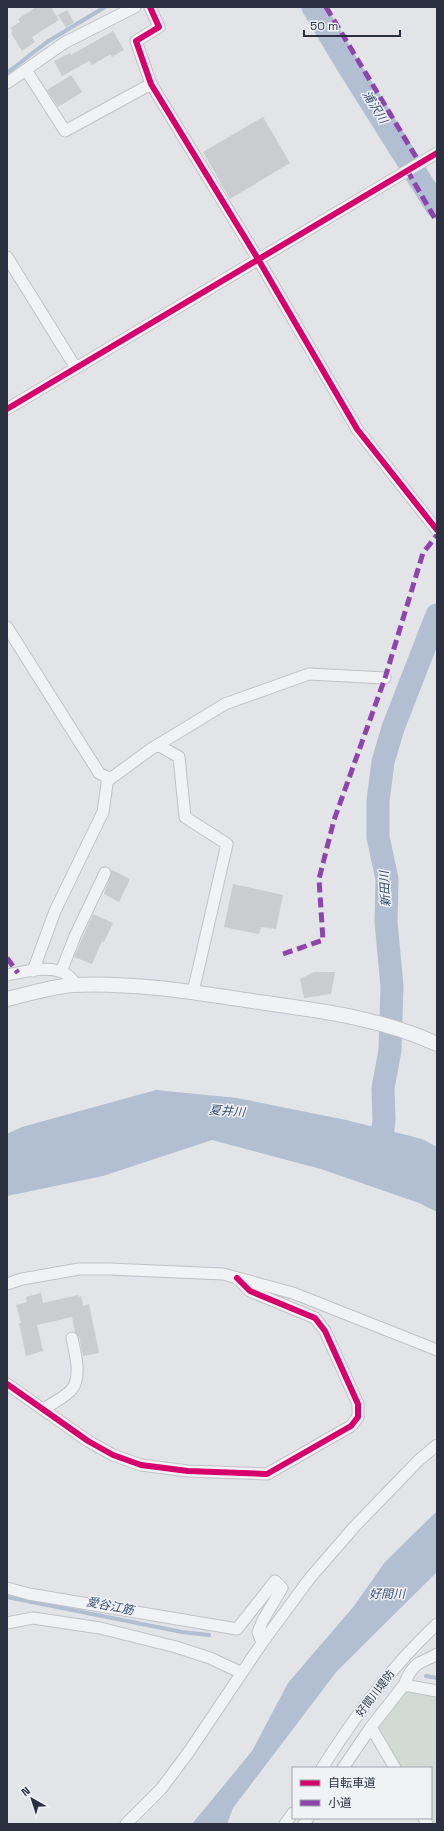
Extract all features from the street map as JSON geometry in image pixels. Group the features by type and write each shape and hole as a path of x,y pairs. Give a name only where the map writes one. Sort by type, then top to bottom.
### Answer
{"street":[{"path":"7,83 64,43 135,7"},
{"path":"150,7 159,28 136,41 151,84 258,259 357,429 437,530"},
{"path":"26,70 65,131 151,84"},
{"path":"7,409 419,162 437,153"},
{"path":"7,257 76,368"},
{"path":"7,627 99,773 110,779 158,745 225,704 309,674 385,678"},
{"path":"158,745 179,757 186,817 227,844 193,992"},
{"path":"33,971 55,911 103,812 108,778"},
{"path":"61,972 75,936 105,873"},
{"path":"7,975 33,971 61,972 68,975 77,986"},
{"path":"7,998 77,986 131,986 193,992 321,1010 387,1026 432,1042"},
{"path":"7,1284 22,1279 56,1272 86,1269 224,1274 294,1293 437,1350"},
{"path":"7,1384 88,1441 125,1460 141,1465 188,1471 266,1474 351,1426 358,1417 358,1404 325,1331 315,1318 250,1291 238,1278"},
{"path":"44,1409 71,1390 75,1384 77,1369 72,1338"},
{"path":"126,1824 161,1789 188,1753 262,1643 310,1578 342,1541 419,1460 437,1445"},
{"path":"7,1588 29,1594 237,1629 276,1581 282,1588 263,1620 258,1632 262,1643"},
{"path":"7,1623 33,1618 100,1628 155,1641 210,1658 242,1673"},
{"name":"好間川堤防","path":"323,1767 379,1685 416,1644 437,1624"},
{"path":"344,1767 371,1727 404,1685 410,1672 418,1664 437,1654"},
{"path":"404,1685 437,1691"},
{"path":"371,1727 394,1767"},
{"path":"285,1824 292,1814"}],"shaded area":[{"path":"404,1686 437,1692 437,1824 427,1824 424,1819 432,1819 432,1767 394,1767 371,1727"}],"water":[{"name":"夏井川","path":"156,1090 237,1098 346,1120 422,1139 437,1147 437,1212 419,1203 321,1169 212,1140 103,1176 7,1196 7,1134 22,1127"},
{"name":"好間川","path":"437,1511 437,1572 337,1671 233,1808 227,1824 192,1824 252,1751 288,1683 354,1606 385,1562"}],"building":[{"path":"36,7 51,7 59,20 32,37 35,42 22,51 11,33 13,31 10,28 20,22 18,19"},
{"path":"67,10 74,22 66,28 58,15"},
{"path":"113,31 124,50 112,57 111,54 92,65 89,61 62,76 54,61 70,53 71,55"},
{"path":"71,75 82,92 58,107 47,90"},
{"path":"263,117 290,163 230,199 203,152"},
{"path":"112,870 130,879 119,902 104,894"},
{"path":"233,884 283,895 276,929 261,927 259,934 224,927"},
{"path":"93,914 113,923 104,942 102,941 92,964 74,957"},
{"path":"314,972 335,972 331,994 304,998 300,979"},
{"path":"41,1293 43,1303 78,1295 79,1297 81,1296 83,1306 89,1304 99,1353 83,1356 79,1337 75,1332 72,1317 37,1325 43,1351 26,1356 19,1323 21,1323 16,1305 27,1302 26,1297"}],"waterway":[{"path":"7,73 47,42 105,7"},
{"name":"浦沢川","path":"313,7 437,207"},
{"name":"新田川","path":"380,1148 384,1121 383,1088 390,1050 392,986 386,922 387,879 378,837 378,801 383,762 393,728 437,615"},
{"name":"愛谷江筋","path":"7,1597 182,1632 209,1635"},
{"name":"愛谷江筋","path":"426,1676 437,1678"}],"marked path":[{"path":"326,7 419,162"},
{"path":"407,170 437,222"},
{"path":"283,954 323,940 319,879 334,820 385,678 423,553 437,535"},
{"path":"7,958 18,973"}],"cycle path":[{"path":"150,7 159,27 136,41 151,84 258,259 357,429 437,530"},
{"path":"7,409 437,153"},
{"path":"7,1384 88,1441 113,1455 141,1465 188,1471 267,1474 351,1426 358,1417 358,1404 325,1331 315,1318 250,1291 237,1278"}]}
